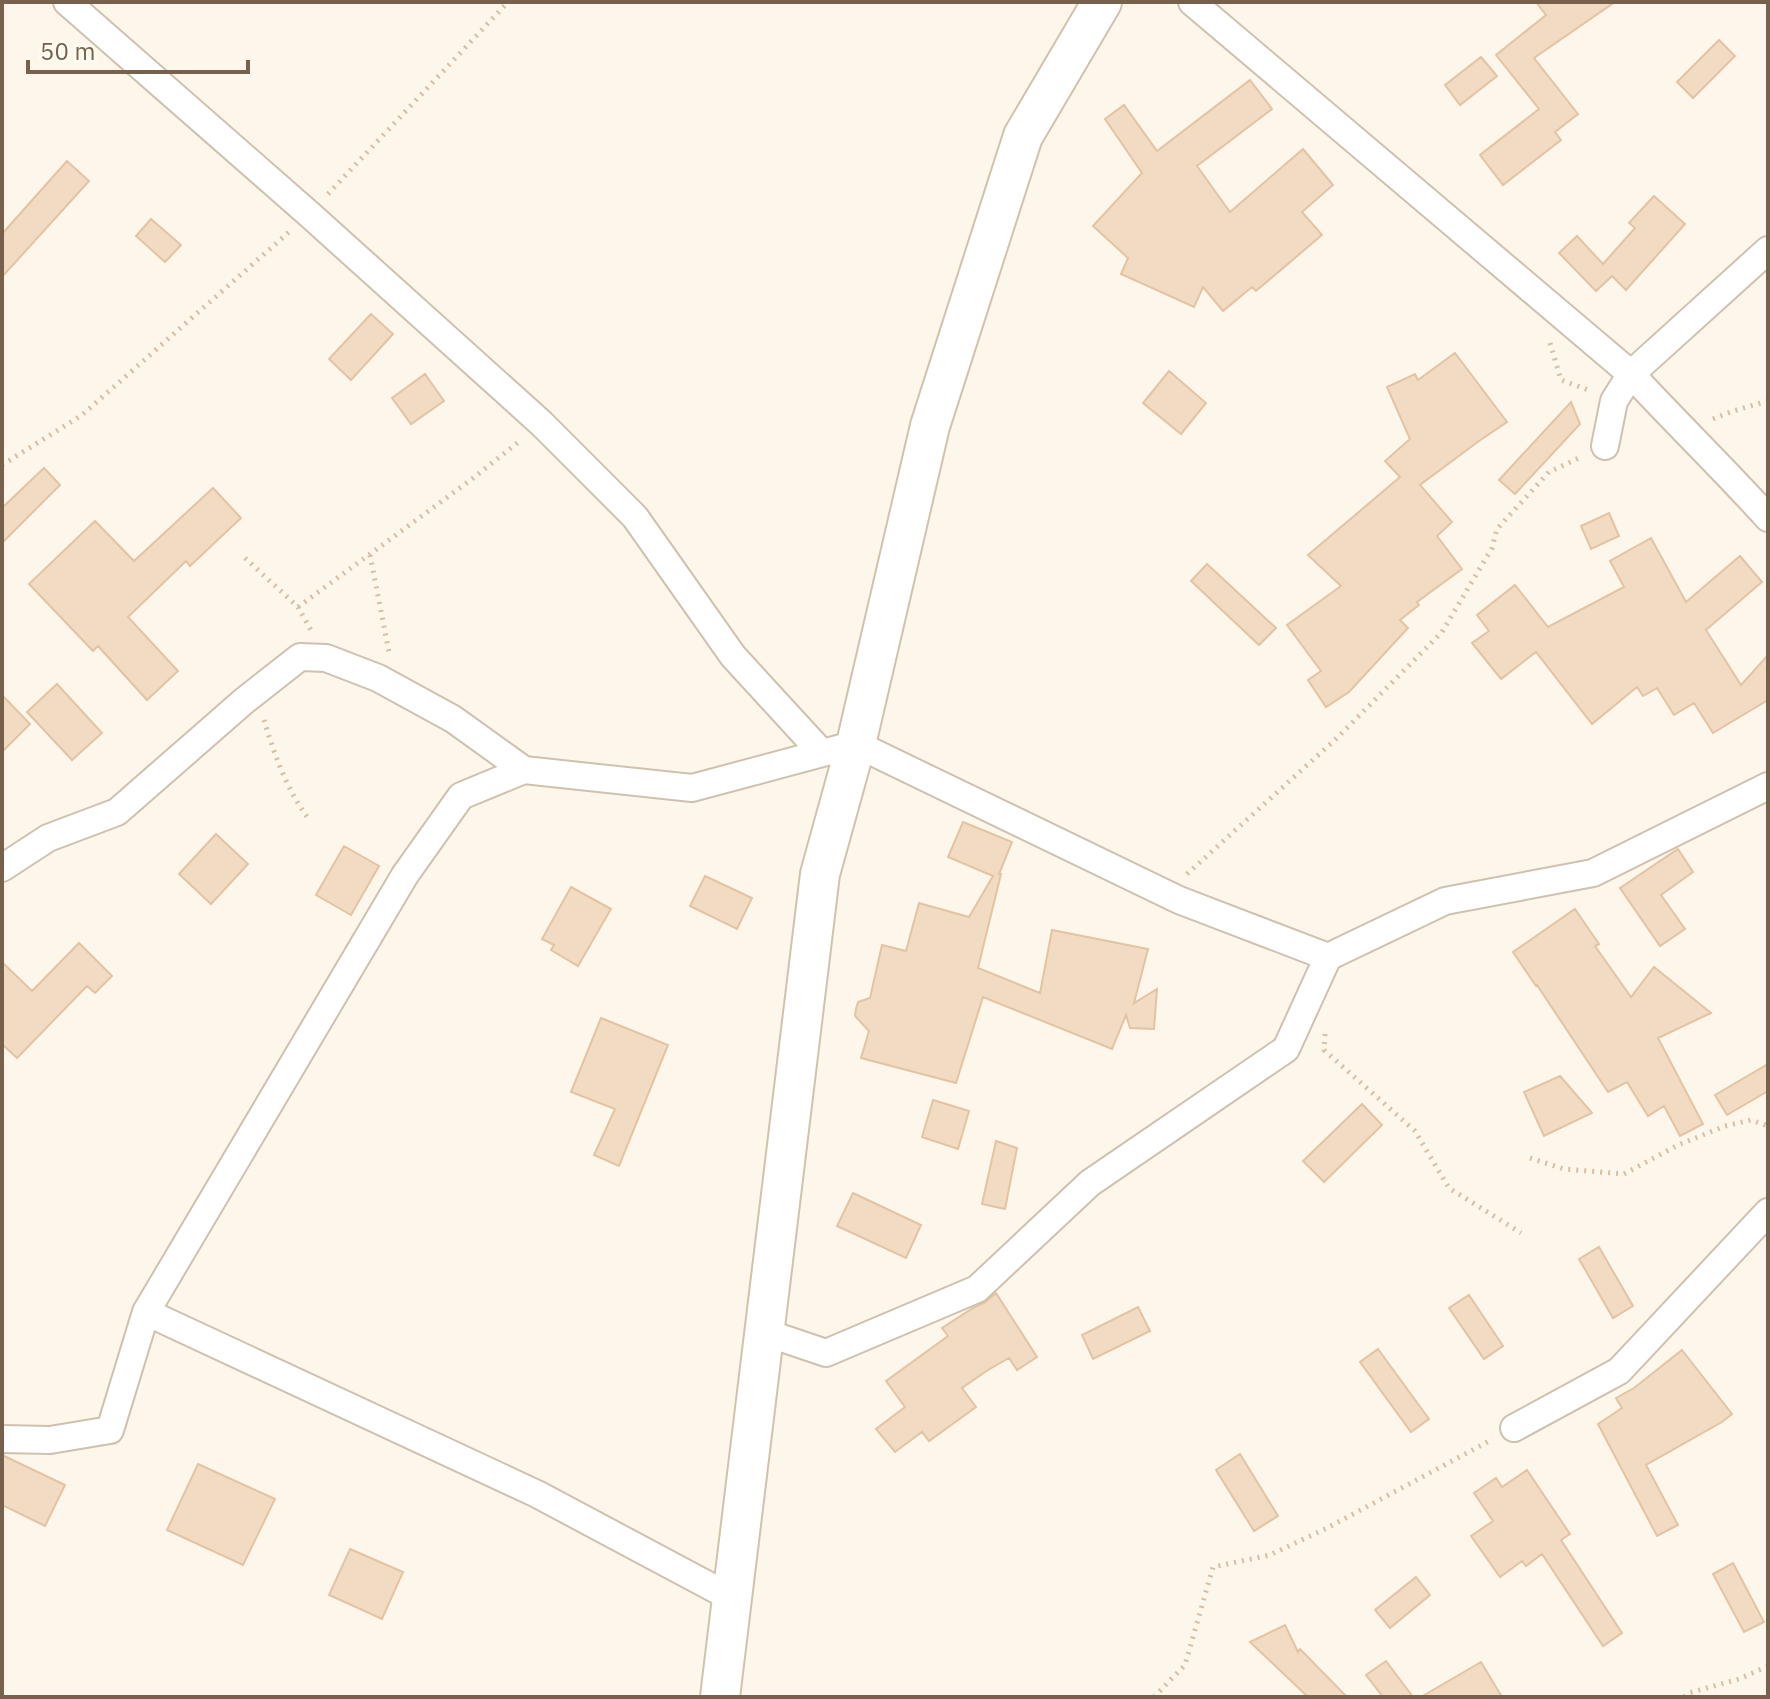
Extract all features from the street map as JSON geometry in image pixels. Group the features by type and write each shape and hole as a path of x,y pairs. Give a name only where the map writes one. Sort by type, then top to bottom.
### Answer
{"main road":[{"path":"720,1697 820,874 839,749 930,426 1023,136 1102,2"}],"street":[{"path":"67,2 541,423 635,517 733,656 839,749 1166,893 1328,957"},
{"path":"1192,2 1631,374 1768,518"},
{"path":"1605,446 1614,401 1631,374 1768,250"},
{"path":"2,868 48,838 117,812 244,701 300,657 326,658 378,678 453,719 524,770"},
{"path":"2,1439 50,1440 110,1430 146,1312 405,875 461,796 524,770 692,788 839,749"},
{"path":"764,1332 826,1353 977,1289 1090,1183 1286,1049 1328,957 1445,901 1593,873 1768,786"},
{"path":"1514,1428 1619,1371 1768,1212"},
{"path":"146,1312 537,1494 732,1598"}],"path":[{"path":"2,465 82,415 309,214 508,2"},
{"path":"1699,445 1711,420 1768,401"},
{"path":"298,607 494,463 541,423"},
{"path":"1166,893 1337,738 1442,632 1492,548 1497,529 1549,472 1605,446"},
{"path":"370,555 396,688"},
{"path":"245,558 298,607 326,658"},
{"path":"261,711 286,779 299,807 308,818"},
{"path":"1325,1034 1324,1050 1415,1131 1449,1188 1521,1233"},
{"path":"1530,1158 1564,1169 1624,1174 1678,1145 1725,1126 1751,1120 1768,1126"},
{"path":"1154,1697 1185,1665 1213,1567 1270,1555 1514,1428"},
{"path":"1684,1697 1768,1666"}],"building":[{"path":"1536,2 1615,2 1534,58 1578,114 1555,132 1561,140 1503,185 1480,155 1539,109 1496,55 1546,15"},
{"path":"1719,40 1735,56 1693,98 1677,82"},
{"path":"1481,57 1497,76 1460,105 1445,85"},
{"path":"1250,80 1272,109 1197,166 1230,212 1303,149 1333,185 1302,212 1322,235 1256,291 1252,287 1223,311 1203,287 1194,307 1121,274 1128,258 1093,226 1142,173 1105,119 1124,105 1157,151"},
{"path":"67,161 89,181 2,277 2,234"},
{"path":"1654,196 1685,224 1626,290 1612,276 1596,291 1559,253 1577,236 1603,264 1635,228 1629,223"},
{"path":"151,219 181,245 165,262 136,236"},
{"path":"371,314 393,334 351,380 329,359"},
{"path":"1455,353 1507,422 1420,485 1452,522 1437,536 1462,569 1417,602 1419,605 1400,620 1408,628 1349,692 1326,707 1308,680 1321,671 1287,625 1341,586 1308,555 1400,477 1385,461 1410,439 1387,387 1415,374 1418,380"},
{"path":"1169,371 1206,403 1181,434 1143,403"},
{"path":"425,374 444,401 411,424 392,398"},
{"path":"1571,402 1580,424 1515,494 1499,480"},
{"path":"44,468 60,485 2,543 2,508"},
{"path":"213,488 241,518 190,566 186,561 128,617 178,671 147,700 98,646 93,651 29,584 95,521 134,561"},
{"path":"1609,513 1619,536 1591,549 1581,526"},
{"path":"1651,538 1686,602 1740,556 1762,582 1706,630 1741,685 1768,655 1768,700 1713,733 1694,703 1674,715 1657,688 1643,696 1637,687 1592,724 1536,652 1501,679 1472,643 1489,631 1477,615 1515,585 1548,627 1624,587 1610,561"},
{"path":"1207,564 1276,628 1259,645 1191,581"},
{"path":"57,684 102,733 72,760 27,712"},
{"path":"2,695 30,724 2,752"},
{"path":"963,822 1012,842 999,874 978,968 1040,993 1052,930 1148,949 1134,1003 1157,989 1154,1029 1130,1028 1126,1015 1112,1049 983,997 956,1083 861,1058 869,1031 855,1016 856,1009 858,1002 870,998 882,945 906,951 919,903 969,917 993,876 948,857"},
{"path":"216,834 248,864 211,904 179,874"},
{"path":"344,846 379,866 351,915 316,895"},
{"path":"1678,849 1693,872 1661,895 1685,929 1660,946 1620,888"},
{"path":"705,876 752,898 737,929 690,906"},
{"path":"571,887 611,909 578,966 551,950 554,945 542,939"},
{"path":"1575,909 1599,944 1595,946 1631,997 1654,967 1711,1013 1658,1038 1703,1124 1680,1136 1664,1106 1648,1116 1627,1082 1608,1092 1513,952"},
{"path":"79,943 112,976 95,993 87,986 17,1058 2,1044 2,962 32,991"},
{"path":"601,1018 668,1045 619,1166 594,1155 615,1109 571,1092"},
{"path":"1768,1064 1768,1091 1727,1115 1715,1095"},
{"path":"1560,1076 1592,1113 1544,1136 1524,1092"},
{"path":"933,1100 969,1111 958,1149 922,1137"},
{"path":"1362,1104 1382,1125 1324,1182 1303,1161"},
{"path":"996,1141 1017,1148 1005,1209 982,1204"},
{"path":"853,1193 921,1225 906,1258 837,1226"},
{"path":"1599,1247 1633,1306 1613,1318 1579,1259"},
{"path":"996,1293 1037,1357 1017,1370 1009,1358 988,1370 962,1388 976,1407 929,1441 922,1432 895,1452 876,1429 905,1407 886,1381 948,1336 942,1328"},
{"path":"1469,1295 1503,1346 1484,1359 1449,1308"},
{"path":"1138,1307 1150,1331 1093,1359 1082,1335"},
{"path":"1378,1349 1429,1419 1411,1432 1360,1362"},
{"path":"1682,1350 1732,1414 1646,1465 1678,1525 1657,1536 1598,1424 1622,1408 1616,1398 1634,1388"},
{"path":"1240,1454 1278,1516 1254,1531 1216,1470"},
{"path":"2,1455 65,1485 45,1526 2,1505"},
{"path":"198,1464 275,1499 243,1565 167,1530"},
{"path":"1527,1470 1570,1534 1561,1540 1622,1633 1603,1646 1542,1554 1526,1566 1522,1561 1500,1577 1471,1536 1493,1521 1474,1493 1496,1478 1502,1487"},
{"path":"350,1549 403,1572 382,1619 329,1595"},
{"path":"1733,1563 1764,1622 1744,1632 1713,1574"},
{"path":"1416,1577 1430,1595 1390,1628 1375,1610"},
{"path":"1285,1625 1298,1652 1300,1649 1347,1697 1308,1697 1250,1642"},
{"path":"1386,1661 1413,1697 1383,1697 1366,1675"},
{"path":"1481,1662 1502,1697 1421,1697"}]}
